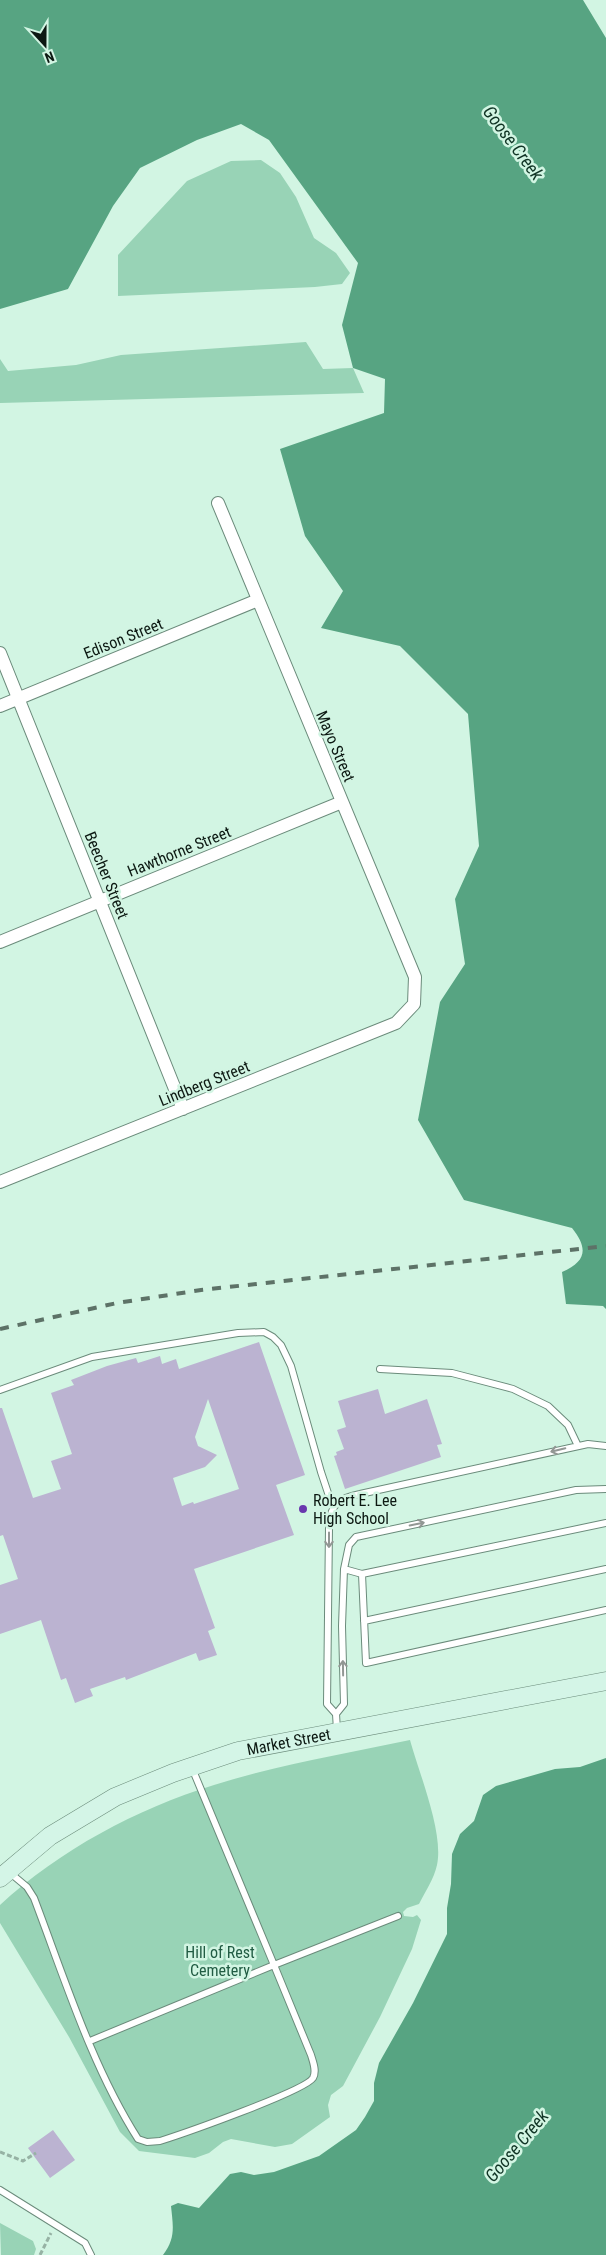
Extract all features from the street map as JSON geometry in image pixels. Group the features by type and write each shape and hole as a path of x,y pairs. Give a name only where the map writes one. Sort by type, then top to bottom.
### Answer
{"main road":[{"name":"Market Street","path":"4,1875 50,1836 115,1797 238,1751 336,1723 602,1682"}],"street":[{"name":"Mayo Street","path":"218,503 415,977 414,1004"},
{"name":"Edison Street","path":"0,706 258,600"},
{"name":"Beecher Street","path":"0,653 183,1109"},
{"name":"Hawthorne Street","path":"0,942 342,802"},
{"name":"Lindberg Street","path":"0,1182 396,1024 414,1004"}],"lane":[{"path":"0,1390 92,1357 238,1333 264,1332 281,1345 292,1366 321,1472 330,1499 336,1505"},
{"path":"380,1369 452,1373 514,1389 548,1406 568,1425 578,1446"},
{"path":"336,1723 327,1704 329,1527 330,1515 336,1505 347,1496 578,1446 598,1444 606,1446"},
{"path":"336,1723 344,1704 342,1626 344,1569 348,1545 356,1537 576,1490 606,1489"},
{"path":"344,1569 362,1574 606,1523"},
{"path":"364,1621 606,1569"},
{"path":"362,1574 366,1663 606,1610"},
{"path":"4,1875 27,1887 34,1898 63,1979 125,2118 138,2139 153,2143 168,2139 306,2085 313,2077 313,2062 191,1767"},
{"path":"90,2041 398,1916"},
{"path":"0,2190 85,2243 91,2255"}],"path":[{"path":"0,2152 23,2161 36,2154"},
{"path":"40,2255 55,2226"}],"green space":[{"path":"261,160 280,173 296,197 314,238 336,253 350,273 342,284 315,287 118,296 118,255 187,181 231,161"},
{"path":"306,342 323,369 353,368 364,393 0,403 0,359 8,371 76,365 121,355"},
{"name":"Hill of Rest Cemetery","path":"410,1740 434,1820 438,1852 436,1870 419,1904 407,1908 403,1912 404,1916 413,1917 417,1915 421,1920 412,1949 380,2017 343,2086 331,2095 328,2105 330,2117 292,2144 275,2147 231,2139 223,2142 209,2153 195,2158 139,2151 120,2132 69,2037 0,1923 0,1905 48,1866 74,1849 100,1833 156,1806 238,1778 311,1760"},
{"path":"0,2223 33,2241 36,2249 34,2255 1,2255"}],"water":[{"name":"Goose Creek","path":"0,0 583,0 606,38 606,1309 603,1306 566,1304 562,1272 576,1263 582,1253 581,1242 572,1228 464,1200 418,1120 440,1002 465,964 455,899 479,846 468,714 400,646 321,628 343,591 305,536 280,449 384,413 385,379 353,368 342,325 358,263 269,140 241,124 197,140 140,168 113,206 68,289 0,309"},
{"name":"Goose Creek","path":"606,1758 606,2255 163,2255 172,2237 171,2206 178,2203 199,2208 230,2174 241,2172 254,2175 274,2172 319,2156 356,2130 374,2101 374,2083 379,2063 413,2003 447,1934 447,1908 451,1884 452,1854 460,1834 474,1821 483,1795 496,1786 555,1769 580,1767"}],"building":[{"path":"259,1342 305,1475 276,1485 294,1535 194,1569 215,1628 208,1631 217,1655 199,1661 196,1653 126,1680 125,1677 90,1689 93,1696 75,1703 66,1678 61,1680 41,1620 0,1634 0,1585 18,1579 3,1535 0,1536 0,1408 2,1408 33,1498 61,1489 51,1461 72,1454 51,1393 74,1385 71,1380 107,1366 136,1358 138,1363 160,1356 162,1364 176,1359 179,1369","holes":["208,1399 239,1489 194,1504 193,1502 182,1506 173,1478 205,1467 217,1455 198,1446 195,1437"]},
{"path":"378,1389 385,1414 427,1399 442,1444 437,1445 441,1457 345,1489 334,1456 337,1455 336,1452 344,1449 337,1430 346,1427 338,1401"},
{"path":"53,2130 75,2160 50,2178 28,2148"}],"railway":[{"path":"0,1329 117,1303 201,1290 606,1246"}],"place":[{"name":"Robert E. Lee High School","path":"303,1509"}]}
